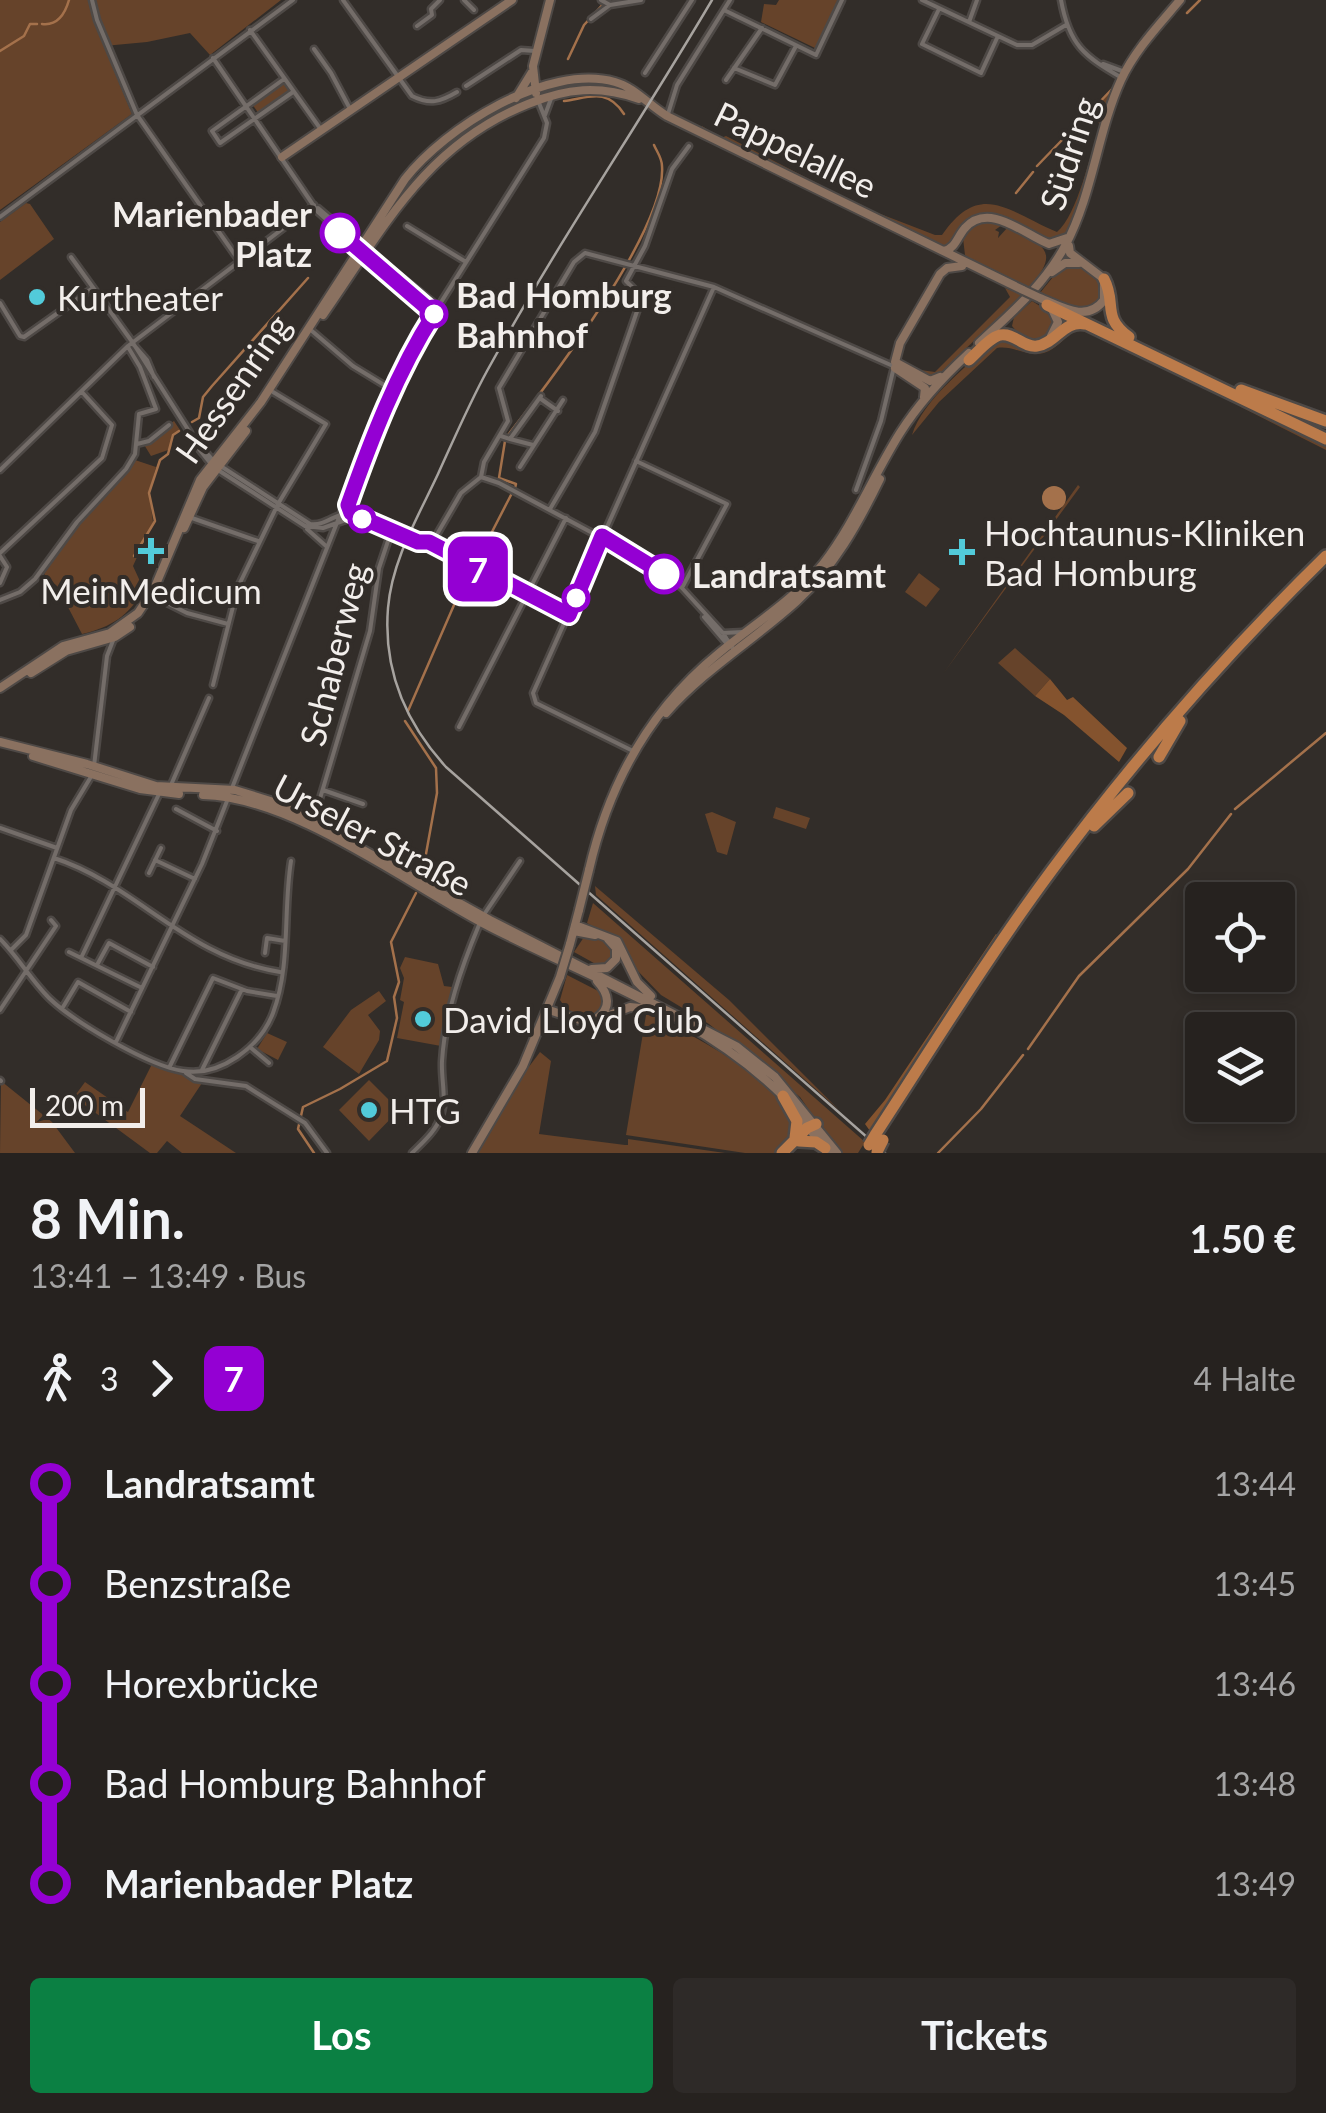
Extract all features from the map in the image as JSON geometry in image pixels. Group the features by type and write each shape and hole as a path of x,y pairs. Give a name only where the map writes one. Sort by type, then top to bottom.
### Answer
{"highway":[{"path":"1104,279 1115,326 1132,339"},
{"path":"1047,302 1242,394 1326,420"},
{"path":"1047,302 1132,339 1326,440"},
{"path":"971,354 999,335 1034,346 1048,343 1074,323 1097,328"},
{"path":"1171,708 1213,673 1326,556"},
{"path":"875,1146 990,970 1094,826 1180,721 1326,566"},
{"path":"875,1146 1014,923 1137,762 1213,673"},
{"path":"1158,756 1180,721"},
{"path":"1137,762 1143,746"},
{"path":"1094,826 1128,793"},
{"path":"783,1096 798,1121 797,1140"},
{"path":"783,1153 812,1127"},
{"path":"797,1140 816,1142 830,1151"}],"street":[{"path":"92,0 137,115 240,262"},
{"path":"0,217 293,0"},
{"path":"343,0 412,96 426,102 444,100 458,92"},
{"path":"417,26 432,15 431,9 440,0"},
{"path":"464,0 474,10"},
{"path":"282,157 512,0"},
{"path":"116,1042 217,831 394,391 438,306 542,142 545,115 536,95 533,72 550,0"},
{"path":"601,0 609,4 641,0"},
{"path":"645,74 692,0"},
{"path":"668,114 675,89 730,0"},
{"path":"726,11 816,56 842,0"},
{"path":"922,0 1017,45 1028,46 1066,25"},
{"path":"969,22 977,0"},
{"path":"1061,0 1066,25 1077,47 1124,75"},
{"name":"Südring","path":"1066,247 1124,75 1132,59 1180,0"},
{"path":"592,19 609,4"},
{"path":"939,8 922,44 981,73 998,36"},
{"path":"726,80 762,28"},
{"path":"250,30 322,131"},
{"name":"Südring","path":"1066,247 1088,199 1124,75 1148,39"},
{"path":"734,68 775,85 796,46"},
{"path":"314,49 352,112"},
{"path":"466,86 521,50 536,51"},
{"path":"213,58 321,216 347,236 360,253 375,260 419,297 434,314"},
{"path":"1114,68 1132,59"},
{"path":"1098,63 1124,75"},
{"path":"533,72 556,84"},
{"path":"516,98 533,72"},
{"path":"284,79 212,131 220,143 293,92"},
{"name":"Hessenring","path":"0,691 63,646 110,634 131,620 154,590 214,459 261,402 414,167 436,145 556,84 580,80 614,82 644,101"},
{"name":"Hessenring","path":"468,128 516,98 592,88 644,101"},
{"path":"545,115 552,95"},
{"name":"Pappelallee","path":"644,101 892,226 962,266 1047,302"},
{"name":"Pappelallee","path":"656,109 676,120"},
{"path":"550,509 595,432 642,297 626,281 627,265 644,246 672,169 689,146"},
{"path":"0,470 131,344 314,205"},
{"path":"856,490 881,421 897,351 937,278 939,252 951,250 970,224 987,217 999,219 1041,241 1058,243 1070,235"},
{"path":"408,226 466,262"},
{"path":"347,236 371,236 375,260"},
{"path":"347,236 360,253 375,260"},
{"path":"960,237 962,256 981,271"},
{"path":"728,648 777,618 825,571 856,525 908,429 1050,260 1041,241"},
{"path":"1047,302 1082,313 1095,309 1106,294 1104,279 1066,247"},
{"path":"472,1153 511,1089 550,1006 589,870 635,752 670,700 798,590 828,557 922,402 1010,319 1052,272 1066,247"},
{"path":"1023,294 1042,281 1066,247"},
{"name":"Pappelallee","path":"939,252 1023,294"},
{"name":"Hessenring","path":"214,459 273,392 360,253"},
{"path":"480,478 508,416 498,390 574,262 590,253 714,287 935,381 971,354"},
{"path":"71,257 188,431 229,475 322,540 326,553"},
{"path":"1052,272 1068,262 1082,263"},
{"path":"937,278 947,268 962,266"},
{"path":"635,752 533,700 534,690 714,287"},
{"path":"0,303 24,337 93,288"},
{"path":"419,297 438,306"},
{"path":"1010,319 1012,328 1024,340 1046,340 1058,322 1047,302"},
{"path":"312,331 353,366 394,391"},
{"path":"0,600 20,592 36,579 76,522 126,469 137,444 139,414 156,409 131,344"},
{"path":"897,351 908,370"},
{"path":"894,364 925,388 922,402"},
{"path":"0,583 6,568 0,554 104,454 112,425 82,392"},
{"path":"214,685 236,592 277,506 326,424 273,392"},
{"path":"510,439 540,398 558,411"},
{"path":"520,468 563,400"},
{"path":"137,444 149,441 169,424"},
{"path":"501,436 533,445"},
{"path":"214,459 229,475"},
{"path":"214,459 206,476 229,475"},
{"path":"636,461 727,504 682,588"},
{"name":"Hessenring","path":"0,691 56,656 115,637 133,625 155,598 206,476"},
{"path":"429,542 466,487 480,478 493,480 647,561 682,588 728,648"},
{"path":"277,506 313,524 326,523 345,513 414,540 429,542 569,615"},
{"path":"300,524 317,528 345,513"},
{"path":"189,518 258,542"},
{"path":"459,727 566,518"},
{"name":"Schaberweg","path":"312,824 371,628 378,572 392,530"},
{"path":"155,598 187,613 228,624"},
{"path":"720,633 748,631"},
{"path":"11,950 26,935 71,810 94,769 107,656 115,637"},
{"path":"100,642 107,656"},
{"path":"81,958 209,698"},
{"name":"Urseler Straße","path":"0,744 166,792 264,798 482,919 660,1008"},
{"name":"Schaberweg","path":"323,790 362,804"},
{"path":"176,809 217,831"},
{"path":"0,828 58,848"},
{"path":"149,873 161,848"},
{"path":"54,858 80,866 192,941 257,968 280,972"},
{"path":"155,860 195,879"},
{"path":"186,1072 228,1062 250,1047 266,1028 277,996 291,861"},
{"path":"412,1153 435,1128 442,1113 442,1060 462,964 482,919 520,861"},
{"name":"Urseler Straße","path":"482,919 588,968 660,1008"},
{"path":"0,1010 60,927 51,920"},
{"path":"575,928 608,939 616,948 616,959 611,965 588,968"},
{"path":"575,928 617,941 638,982 660,1008 731,1050 812,1127"},
{"path":"265,953 267,938 285,941"},
{"path":"0,939 62,1009 116,1042 196,1079 242,1084 298,1118 327,1153"},
{"path":"97,966 109,942 152,967"},
{"path":"69,952 142,988"},
{"path":"169,1067 213,978 277,996"},
{"path":"550,1006 581,1018 599,1017 607,1006 607,996 594,978"},
{"path":"62,1009 78,982 131,1012"},
{"path":"202,1070 242,989"},
{"path":"550,1006 590,1023 630,1007 660,1008 736,1046 774,1077 830,1151"},
{"path":"250,1047 269,1063"}],"shaded area":[{"path":"0,0 281,0 210,55 190,33 104,46 132,114 0,210"},
{"path":"779,0 842,0 817,49 761,22 764,4 776,5"},
{"path":"283,82 291,92 259,114 252,104"},
{"path":"1114,88 1068,234 1050,241 998,216 975,217 945,249 701,130 702,126 721,138 726,136 865,208 935,235 942,235 956,218 983,204 1009,209 1057,232 1077,198 1100,125 1090,112"},
{"path":"26,203 54,239 0,280 0,222"},
{"path":"983,221 1002,225 995,230 999,232 998,238 1008,227 1044,251 1044,265 1029,288 983,268 965,255 963,238"},
{"path":"1076,264 1100,279 1104,293 1097,305 1080,310 1040,293 1061,267"},
{"path":"1005,288 1022,295 935,378 913,369 935,372 1010,297"},
{"path":"1032,301 1054,315 1055,326 1034,339 1023,336 1012,326 1014,317"},
{"path":"1077,326 1106,339 1077,329 1042,353 997,348 939,402 912,435 937,395 1001,336 1026,347"},
{"path":"1239,402 1326,444 1326,450 1241,407"},
{"path":"174,421 180,430 173,435 171,449 151,456 143,443"},
{"path":"135,460 156,467 149,492 153,522 133,566 144,590 118,619 82,634 57,586 44,574 82,519"},
{"path":"1078,485 1080,487 943,674"},
{"path":"1054,486 1066,498 1054,510 1042,498"},
{"path":"919,573 940,589 926,607 905,592"},
{"path":"1015,648 1050,679 1035,696 998,663"},
{"path":"1050,679 1067,700 1073,697 1127,748 1119,762 1035,696"},
{"path":"776,807 810,818 806,829 773,818"},
{"path":"712,812 736,822 727,855 717,852 705,814"},
{"path":"595,886 729,1000 839,1110 596,895"},
{"path":"593,903 865,1142 858,1153 839,1153 800,1097 709,1024 661,995 634,967 619,941 587,923"},
{"path":"996,934 999,936 870,1131 865,1124"},
{"path":"584,937 606,941 612,948 610,959 601,967 574,952"},
{"name":"David Lloyd Club","path":"405,957 438,964 444,986 452,987 441,1046 397,1038 404,1002 400,1000 404,978 400,968"},
{"path":"567,975 604,994 605,1004 597,1015 581,1016 560,1000"},
{"path":"379,991 386,1001 368,1015 380,1031 379,1040 359,1074 323,1047 351,1010"},
{"path":"646,1015 653,1015 713,1048 777,1096 790,1114 795,1131 778,1153 745,1153 626,1135"},
{"path":"267,1033 287,1042 278,1060 257,1049"},
{"path":"540,1052 551,1061 539,1134 625,1145 628,1139 725,1153 477,1153"},
{"path":"153,1062 202,1083 180,1116 236,1153 182,1153 167,1141 157,1153 150,1153 74,1097 85,1082 128,1112"},
{"name":"HTG","path":"369,1080 399,1110 369,1141 339,1110"},
{"path":"1,1081 52,1122 75,1153 0,1153"}],"waterway":[{"path":"42,24 60,18 69,0"},
{"path":"568,59 584,25 607,0"},
{"path":"1187,13 1200,0"},
{"path":"0,51 24,36 30,24 37,24"},
{"path":"1093,109 1113,88"},
{"path":"564,101 604,97 624,114"},
{"path":"1037,166 1088,113"},
{"path":"508,435 602,305 646,227 658,194 662,166 654,145"},
{"path":"1016,193 1033,172"},
{"path":"192,422 199,418 203,397 308,278"},
{"path":"134,556 155,521 149,493 160,460 168,454 173,435 179,431"},
{"path":"505,441 499,478 516,484 515,488"},
{"path":"477,561 512,493"},
{"path":"408,711 454,605"},
{"path":"405,721 436,768 437,793 422,876"},
{"path":"1235,809 1326,733"},
{"path":"1028,1049 1079,976 1188,869 1231,814"},
{"path":"314,1153 298,1129 303,1107 387,1061 397,1018 394,997 399,982 391,942 416,893"},
{"path":"938,1153 981,1109 1023,1055"}],"railway":[{"path":"712,0 541,277 474,396 400,556 390,590 389,653 408,713 446,767 885,1153"}],"bus line":[{"name":"7","path":"340,233 434,314 406,363 357,477 348,505 351,513 418,542 429,542 569,615 602,536 664,574"}],"place":[{"name":"Marienbader Platz","path":"340,233"},
{"name":"Kurtheater","path":"37,297"},
{"name":"Bad Homburg Bahnhof","path":"434,314"},
{"name":"MeinMedicum","path":"151,551"},
{"name":"Hochtaunus-Kliniken Bad Homburg","path":"962,552"},
{"name":"Landratsamt","path":"664,574"},
{"name":"David Lloyd Club","path":"423,1019"},
{"name":"HTG","path":"369,1110"}]}
